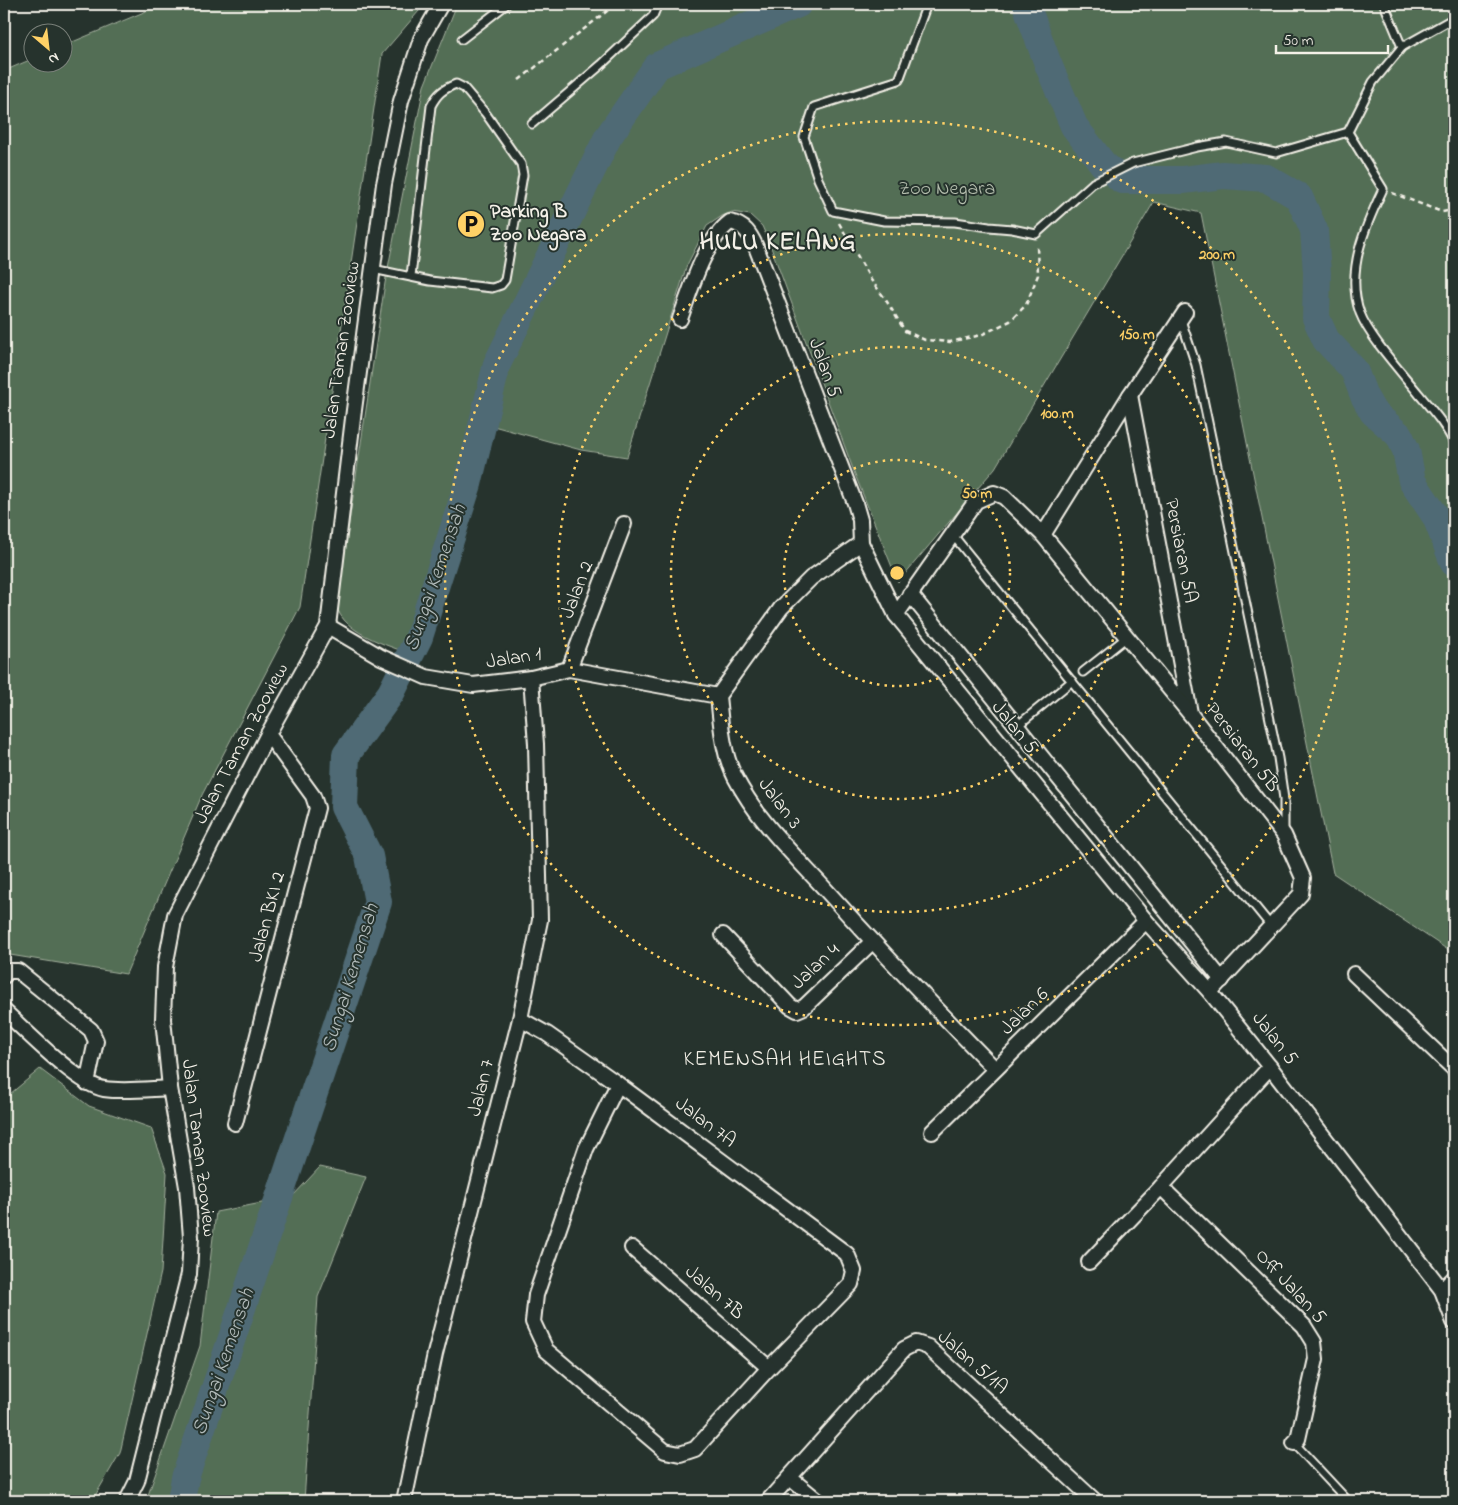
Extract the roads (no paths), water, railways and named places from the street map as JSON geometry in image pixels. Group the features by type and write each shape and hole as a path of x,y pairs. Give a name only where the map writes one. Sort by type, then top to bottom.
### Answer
{"street":[{"name":"Jalan Taman Zooview","path":"127,1501 137,1481 189,1274 191,1237 187,1187 170,1088 163,1019 165,967 175,915 268,734 328,626 384,184 401,101 421,39 441,4"},
{"name":"Jalan 5","path":"680,318 708,249 722,228 730,222 740,224 750,234 756,246 855,503 860,520 861,543 896,615 1146,922 1210,992 1270,1067 1442,1290 1454,1322"},
{"path":"896,615 976,501 994,493 1004,497 1043,535 1182,315"},
{"name":"Persiaran 5A","path":"1130,395 1190,714"},
{"name":"Jalan 2","path":"569,669 624,524"},
{"name":"Persiaran 5B","path":"1043,535 1190,714 1284,835 1303,878 1300,894 1210,992"},
{"path":"718,696 782,608 811,578 861,543"},
{"name":"Jalan 5","path":"910,594 1222,980"},
{"name":"Jalan 1","path":"328,626 380,657 426,677 472,685 532,678 569,669 718,696"},
{"name":"Jalan 7","path":"404,1501 435,1354 520,1019 540,920 536,744 532,678"},
{"name":"Jalan 3","path":"718,696 724,750 734,776 773,833 872,942 995,1069"},
{"name":"Jalan BKI 2","path":"235,1122 317,808 313,796 268,734"},
{"name":"Jalan 6","path":"932,1132 1146,922"},
{"name":"Jalan 4","path":"723,935 784,999 797,1010 804,1007 872,942"},
{"path":"4,976 7,971 18,971 91,1030 96,1041 87,1084"},
{"path":"1354,974 1454,1068"},
{"path":"4,1011 54,1057 87,1084 103,1089 170,1088"},
{"name":"Jalan 7A","path":"520,1019 548,1034 618,1084 847,1254 854,1271 851,1284 769,1368"},
{"path":"1089,1262 1161,1187 1270,1067"},
{"path":"618,1084 586,1148 536,1295 533,1322 546,1350 665,1451 680,1454 695,1449 769,1368"},
{"name":"Off Jalan 5","path":"1161,1187 1304,1326 1314,1342 1316,1359 1298,1439 1294,1443"},
{"name":"Jalan 7B","path":"632,1248 769,1368"},
{"path":"1442,1290 1454,1278"},
{"name":"Jalan 5/1A","path":"768,1501 904,1349 916,1343 928,1347 1095,1501"},
{"path":"790,1478 818,1501"}],"lane":[{"path":"462,39 507,4"},
{"path":"532,124 601,65 653,16 658,4"},
{"path":"928,4 900,80 814,107 804,137 818,179 833,211 884,221 956,222 1036,234 1093,183 1133,163 1197,147 1226,142 1276,153 1348,132 1373,82 1402,47 1454,18"},
{"path":"1384,4 1402,47"},
{"path":"373,269 430,281 492,288 500,285 505,280 523,175 521,164 486,114 464,88 456,84 444,89 437,95 431,106 411,276"},
{"path":"1348,132 1382,189 1367,222 1359,250 1355,292 1361,315 1372,334 1439,418 1454,443"},
{"path":"1182,315 1196,365 1278,758 1284,799 1284,835"},
{"path":"952,534 1271,926"},
{"path":"1083,672 1127,637"},
{"path":"1017,726 1072,681"},
{"path":"1294,1443 1348,1501"}],"waterway":[{"name":"Sungai Kemensah","path":"181,1501 185,1478 378,902 369,856 344,807 346,755 391,693 419,637 468,484 497,364 608,137 657,66 798,4"},
{"path":"1028,4 1027,7 1048,64 1074,126 1103,164 1122,180 1183,180 1223,175 1266,178 1299,197 1314,230 1317,273 1316,318 1326,340 1354,370 1364,396 1373,412 1399,435 1406,450 1412,481 1436,517 1454,563"}],"place":[{"name":"Parking B Zoo Negara","path":"471,224"}],"district":[{"name":"HULU KELANG","path":"778,243"},
{"name":"KEMENSAH HEIGHTS","path":"785,1060"}],"park label":[{"name":"Zoo Negara","path":"947,189"}]}
